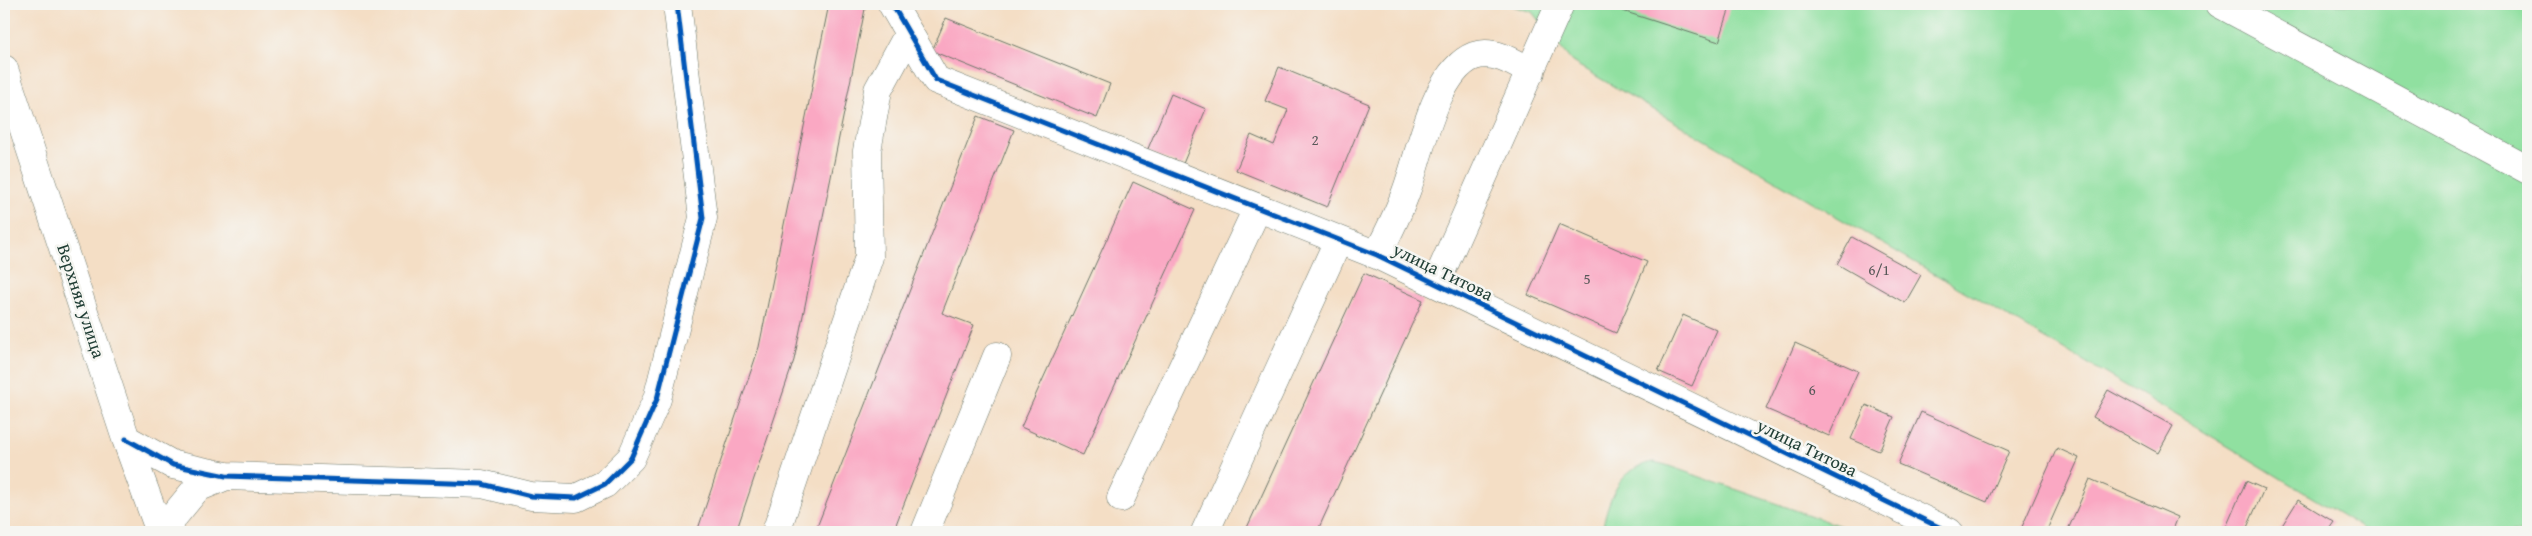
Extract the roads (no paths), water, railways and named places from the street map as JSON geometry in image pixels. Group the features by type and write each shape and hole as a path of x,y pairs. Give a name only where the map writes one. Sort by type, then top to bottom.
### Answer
{"street":[{"path":"126,439 173,465 226,476 482,484 531,496 576,498 605,484 631,458 657,399 703,218 677,4"},
{"name":"улица Титова","path":"892,4 936,80 1257,209 1377,255 1949,532"},
{"path":"1436,283 1560,4"},
{"path":"2220,4 2528,170"},
{"path":"776,532 869,257 867,151 878,90 909,33"},
{"path":"1377,255 1402,203 1436,99 1455,71 1474,56 1500,56 1531,72"},
{"name":"Верхняя улица","path":"4,69 126,439 160,532"},
{"path":"1121,498 1257,209"},
{"path":"1205,532 1338,241"},
{"path":"925,532 997,356"},
{"path":"166,532 174,516 197,488 226,476"}]}
